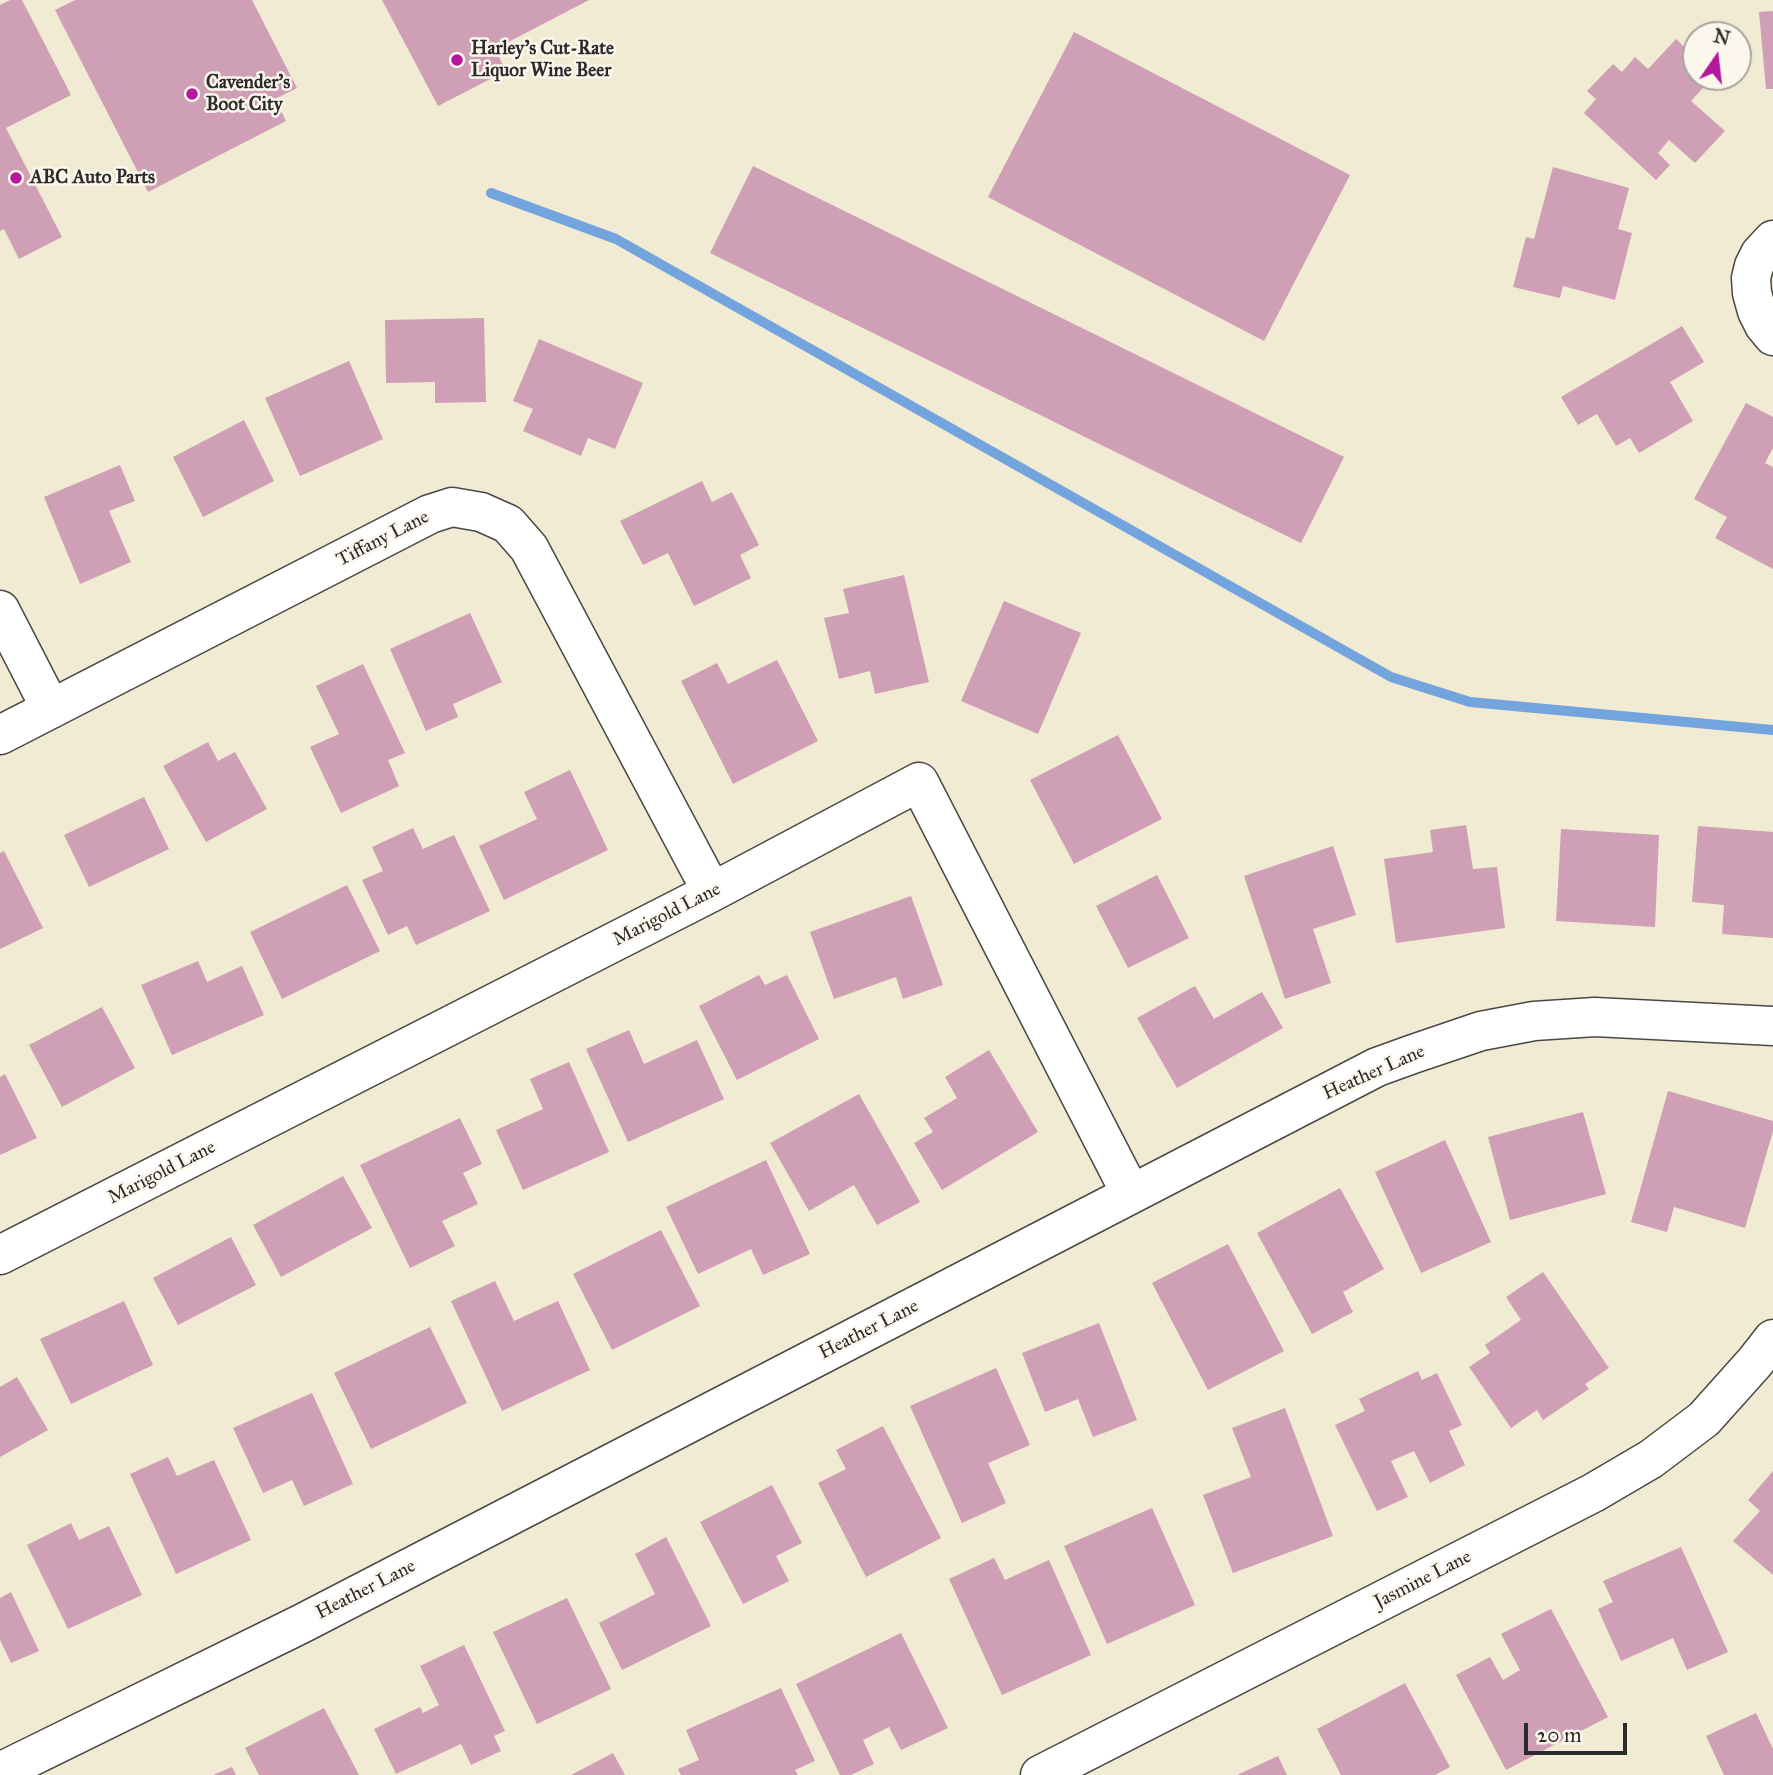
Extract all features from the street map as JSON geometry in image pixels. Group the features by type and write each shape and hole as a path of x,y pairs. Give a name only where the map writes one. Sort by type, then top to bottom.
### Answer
{"street":[{"path":"1773,240 1760,254 1751,278 1757,311 1773,336"},
{"name":"Tiffany Lane","path":"0,735 430,514 452,508 481,512 508,524 529,548 712,892"},
{"path":"0,610 51,709"},
{"name":"Marigold Lane","path":"0,1255 712,892 919,782 1131,1194"},
{"name":"Heather Lane","path":"24,1768 1377,1068 1482,1031 1534,1021 1595,1017 1773,1026"},
{"name":"Jasmine Lane","path":"1040,1775 1593,1493 1651,1459 1704,1419 1773,1339"}],"building":[{"name":"ABC Auto Parts","path":"10,0 22,0 71,95 6,128 62,237 19,259 4,229 0,231 0,5"},
{"name":"Cavender's Boot City","path":"75,0 252,0 297,88 275,99 286,121 148,192 55,10"},
{"name":"Harley's Cut-Rate Liquor Wine Beer","path":"382,0 589,0 495,49 506,71 438,106"},
{"path":"1773,11 1773,89 1766,89 1759,12"},
{"path":"1074,32 1350,175 1264,341 988,197"},
{"path":"1676,39 1682,45 1682,91 1700,91 1691,101 1725,131 1695,163 1669,140 1658,153 1670,165 1656,180 1584,113 1596,99 1587,91 1613,64 1622,72 1635,57 1648,69"},
{"path":"753,166 1344,457 1301,543 710,253"},
{"path":"1553,167 1629,188 1618,229 1632,233 1615,300 1563,286 1560,298 1513,287 1526,237 1534,239"},
{"path":"484,318 486,402 435,403 435,382 386,383 385,320"},
{"path":"1682,326 1704,362 1670,382 1693,421 1639,453 1630,438 1616,446 1597,414 1578,425 1561,397"},
{"path":"539,339 643,383 615,449 588,438 581,456 523,431 533,409 513,401"},
{"path":"349,361 383,439 300,476 265,398"},
{"path":"1746,403 1773,417 1773,448 1765,463 1773,467 1773,569 1715,538 1727,517 1694,499"},
{"path":"244,420 274,481 203,517 173,457"},
{"path":"120,465 135,501 109,511 131,562 80,584 44,497"},
{"path":"702,481 712,502 732,492 759,545 740,555 751,578 694,606 668,553 643,565 620,521"},
{"path":"904,575 929,682 875,694 870,671 839,679 824,618 849,613 843,589"},
{"path":"1004,601 1081,633 1038,734 961,701"},
{"path":"470,613 502,682 453,704 458,717 426,731 390,649"},
{"path":"777,660 818,741 733,784 681,681 717,663 728,684"},
{"path":"363,664 405,753 388,760 399,786 341,813 310,747 339,734 316,686"},
{"path":"1118,735 1162,819 1074,864 1030,780"},
{"path":"208,742 218,761 235,752 267,809 206,842 163,766"},
{"path":"570,770 608,850 504,900 479,846 537,819 524,792"},
{"path":"144,797 169,849 89,887 64,835"},
{"path":"1466,825 1473,869 1497,867 1505,928 1396,943 1384,859 1433,852 1430,830"},
{"path":"1698,826 1773,832 1773,938 1722,934 1724,905 1692,902"},
{"path":"413,828 423,849 454,835 490,911 416,945 407,926 388,935 362,880 383,871 372,847"},
{"path":"1561,829 1659,835 1655,927 1556,921"},
{"path":"1333,846 1356,915 1313,929 1331,983 1285,999 1244,876"},
{"path":"4,851 43,928 0,949 0,853"},
{"path":"1157,875 1189,938 1128,968 1096,906"},
{"path":"347,885 380,951 282,999 250,932"},
{"path":"911,896 943,985 903,999 896,977 834,999 810,932"},
{"path":"198,961 207,982 242,966 264,1015 172,1055 141,985"},
{"path":"759,975 765,985 787,975 819,1039 737,1080 699,1006"},
{"path":"1195,986 1214,1019 1262,992 1283,1028 1177,1088 1137,1018"},
{"path":"102,1007 135,1068 62,1107 29,1045"},
{"path":"629,1030 644,1064 697,1040 724,1099 628,1142 586,1049"},
{"path":"989,1050 1038,1132 942,1190 914,1143 933,1132 924,1118 957,1098 945,1077"},
{"path":"569,1062 609,1152 523,1190 496,1130 543,1109 530,1079"},
{"path":"5,1074 37,1138 0,1155 0,1077"},
{"path":"1668,1091 1773,1121 1773,1131 1745,1228 1674,1207 1667,1232 1631,1222"},
{"path":"859,1094 920,1202 877,1225 854,1185 809,1211 770,1143"},
{"path":"1583,1112 1606,1194 1510,1220 1488,1137"},
{"path":"460,1118 482,1164 463,1173 478,1204 442,1221 455,1246 410,1268 360,1165"},
{"path":"1445,1140 1491,1242 1421,1273 1375,1172"},
{"path":"766,1160 810,1254 763,1275 751,1249 698,1274 666,1207"},
{"path":"343,1176 372,1228 281,1277 253,1225"},
{"path":"1340,1188 1384,1269 1343,1292 1353,1312 1312,1334 1257,1233"},
{"path":"661,1230 700,1306 612,1350 573,1274"},
{"path":"231,1237 256,1285 178,1325 153,1278"},
{"path":"1228,1244 1284,1351 1208,1390 1152,1283"},
{"path":"1543,1272 1609,1368 1585,1384 1589,1389 1543,1420 1537,1410 1511,1428 1469,1367 1490,1353 1485,1345 1521,1320 1506,1297"},
{"path":"495,1281 514,1321 558,1301 590,1370 502,1411 451,1301"},
{"path":"124,1301 153,1365 71,1404 40,1339"},
{"path":"1099,1323 1137,1420 1093,1437 1078,1399 1045,1412 1022,1353"},
{"path":"430,1327 467,1403 371,1449 334,1373"},
{"path":"996,1368 1030,1445 988,1463 1006,1503 962,1523 910,1406"},
{"path":"1418,1371 1422,1380 1437,1373 1462,1425 1449,1431 1465,1465 1430,1483 1414,1451 1391,1461 1408,1497 1377,1511 1335,1425 1365,1411 1359,1399"},
{"path":"17,1377 48,1430 0,1457 0,1387"},
{"path":"312,1393 353,1484 304,1506 292,1480 263,1493 233,1428"},
{"path":"1285,1408 1333,1536 1233,1573 1203,1495 1251,1477 1232,1428"},
{"path":"883,1426 941,1538 866,1577 818,1483 846,1469 836,1450"},
{"path":"168,1457 177,1476 214,1460 251,1540 176,1574 130,1474"},
{"path":"1773,1471 1773,1575 1733,1541 1760,1511 1748,1500"},
{"path":"772,1485 802,1543 776,1556 789,1581 743,1604 700,1522"},
{"path":"1152,1508 1195,1605 1107,1644 1064,1546"},
{"path":"71,1523 79,1540 109,1526 142,1595 68,1629 27,1545"},
{"path":"666,1537 711,1626 622,1670 599,1623 655,1594 635,1554"},
{"path":"1681,1547 1728,1652 1687,1670 1673,1638 1621,1661 1598,1609 1613,1602 1603,1581"},
{"path":"994,1558 1005,1580 1049,1560 1091,1655 1002,1695 949,1579"},
{"path":"11,1592 39,1651 11,1663 0,1640 0,1598"},
{"path":"567,1598 611,1689 537,1724 493,1632"},
{"path":"1551,1609 1608,1717 1506,1770 1456,1675 1490,1657 1503,1680 1520,1670 1501,1634"},
{"path":"901,1633 948,1728 901,1750 889,1727 863,1740 874,1764 851,1775 840,1775 796,1684"},
{"path":"464,1645 505,1731 494,1736 501,1751 471,1765 461,1744 396,1774 374,1729 420,1707 423,1713 439,1705 420,1666"},
{"path":"1405,1683 1450,1767 1435,1775 1341,1775 1317,1729"},
{"path":"781,1688 815,1761 795,1770 798,1775 681,1775 678,1769 699,1760 686,1730"},
{"path":"324,1708 359,1775 259,1775 245,1748"},
{"path":"1756,1713 1773,1749 1773,1775 1724,1775 1706,1736"},
{"path":"613,1753 625,1775 571,1775"},
{"path":"1278,1756 1287,1775 1237,1775"},
{"path":"232,1767 236,1775 213,1775"}],"waterway":[{"path":"491,193 616,239 1391,677 1470,702 1773,730"}],"place":[{"name":"Harley's Cut-Rate Liquor Wine Beer","path":"457,60"},
{"name":"Cavender's Boot City","path":"192,94"},
{"name":"ABC Auto Parts","path":"16,178"}]}
